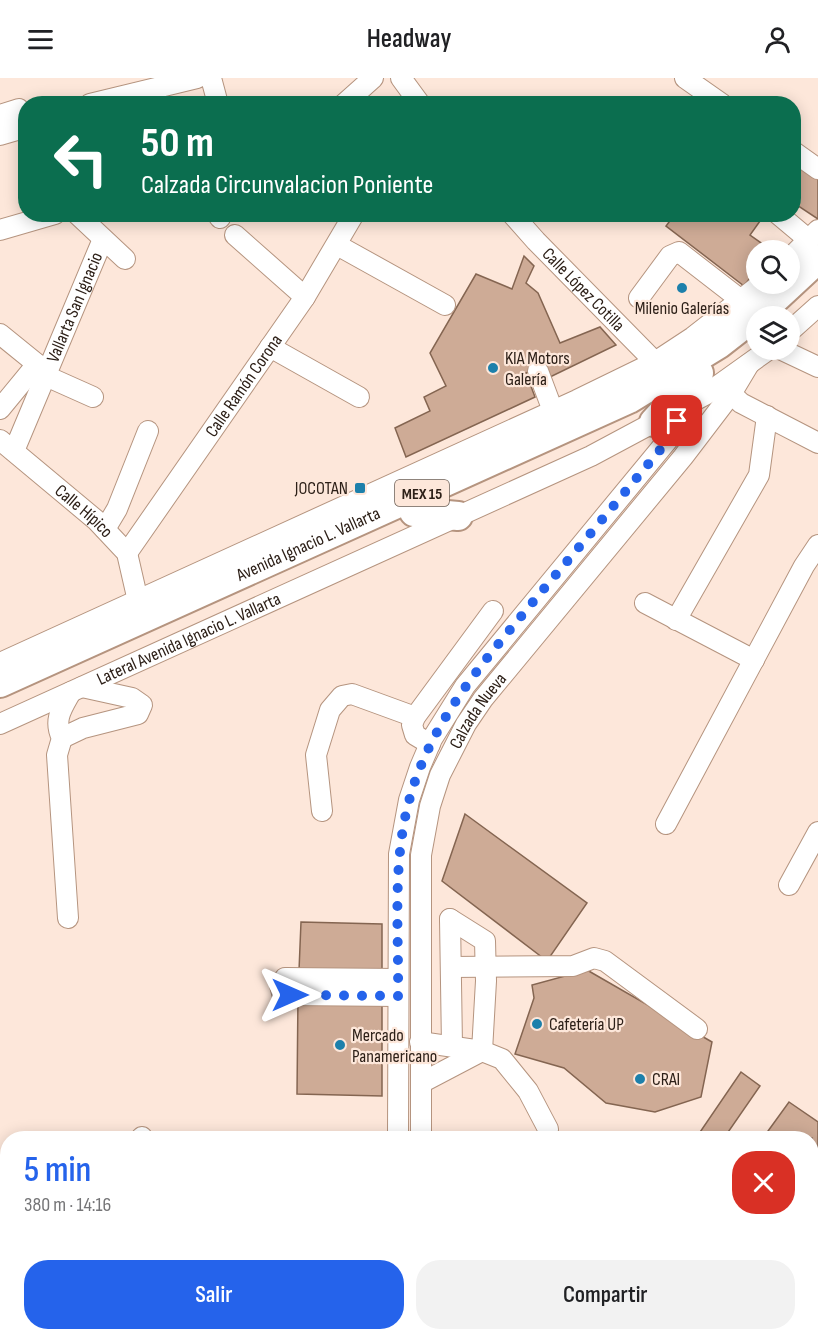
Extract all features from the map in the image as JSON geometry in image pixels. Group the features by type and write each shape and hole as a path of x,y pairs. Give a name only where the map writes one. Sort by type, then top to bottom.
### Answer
{"highway":[{"path":"800,252 816,243"},
{"name":"Avenida Ignacio L. Vallarta","path":"0,699 409,506 629,399 719,344 764,309 816,243"},
{"path":"786,306 818,278"},
{"name":"Avenida Ignacio L. Vallarta","path":"0,683 409,506 643,408 717,384 713,365 746,340"},
{"path":"664,417 717,384"},
{"path":"426,468 409,506 458,516"}],"street":[{"path":"123,96 197,78"},
{"path":"211,78 216,96"},
{"path":"353,96 373,78"},
{"path":"685,78 711,96"},
{"path":"0,116 18,110"},
{"path":"0,135 18,130"},
{"path":"801,157 818,169"},
{"path":"0,230 28,222"},
{"name":"Vallarta San Ignacio","path":"85,222 125,259"},
{"name":"Calle Ramón Corona","path":"127,554 306,297 350,222"},
{"name":"Calle López Cotilla","path":"519,222 655,362"},
{"path":"788,222 816,243"},
{"path":"235,235 306,297"},
{"name":"Vallarta San Ignacio","path":"7,446 103,239"},
{"path":"337,245 445,306"},
{"path":"639,298 670,256 680,252 741,300"},
{"name":"Avenida Ignacio L. Vallarta","path":"0,663 553,411 655,362 693,338 748,294"},
{"path":"800,322 818,306"},
{"name":"Vallarta San Ignacio","path":"0,334 41,370 93,397"},
{"path":"270,347 359,397"},
{"path":"800,358 818,367"},
{"name":"Calzada Nueva","path":"421,1131 420,884 424,838 430,806 440,775 468,721 504,672 682,457 717,384 754,360"},
{"name":"Vallarta San Ignacio","path":"0,409 41,370"},
{"path":"538,371 553,411"},
{"path":"717,384 741,403 818,443"},
{"path":"676,620 759,474 767,416"},
{"path":"398,1131 399,854 409,800 420,767 447,713 480,667 676,430 678,425 664,417"},
{"name":"Avenida Ignacio L. Vallarta","path":"376,553 591,456 664,417"},
{"path":"105,529 117,509 148,430"},
{"name":"Calle Hípico","path":"7,446 105,529 127,554 138,600"},
{"path":"588,537 604,551"},
{"path":"666,824 754,660 811,570 818,545"},
{"name":"Lateral Avenida Ignacio L. Vallarta","path":"0,724 376,553"},
{"path":"645,603 754,660"},
{"path":"430,744 415,735 412,725 415,717 493,611"},
{"path":"62,738 83,728 138,714 142,705 132,698 76,689 59,713 57,729 62,738 57,755 68,918"},
{"path":"322,811 316,755 330,710 342,696 352,694 415,717"},
{"path":"447,713 468,721"},
{"path":"789,885 818,832"},
{"path":"453,1047 450,919 485,941 482,1051"},
{"path":"451,967 573,966 594,958 605,961 697,1029"},
{"path":"285,978 398,987 290,995 282,993 280,985 285,978"},
{"path":"420,1042 482,1051 502,1059 528,1091 548,1131"},
{"path":"421,1083 482,1051"}],"building":[{"path":"801,158 818,170 818,219 801,208"},
{"path":"669,222 759,222 750,235 757,240 746,240 746,283 744,286 666,226"},
{"path":"524,256 534,266 526,283 538,293 560,343 600,327 616,345 548,378 542,366 526,373 535,397 406,457 395,428 430,411 424,397 446,386 430,353 476,274 512,289"},
{"path":"465,814 587,903 547,961 442,881"},
{"name":"Mercado Panamericano","path":"301,922 382,924 382,1096 297,1094"},
{"path":"587,970 712,1042 701,1097 655,1112 606,1103 564,1068 515,1054 534,998 532,985"},
{"path":"741,1072 760,1086 729,1131 701,1131"},
{"path":"789,1102 818,1122 818,1131 768,1131"}],"place":[{"name":"Milenio Galerías","path":"682,288"},
{"name":"KIA Motors Galería","path":"493,368"},
{"name":"JOCOTAN","path":"360,488"},
{"name":"Cafetería UP","path":"537,1024"},
{"name":"Mercado Panamericano","path":"340,1045"},
{"name":"CRAI","path":"640,1079"}],"route":[{"path":"290,995 398,996 399,854 409,800 432,739 465,686 665,444 676,430 677,421"}]}
